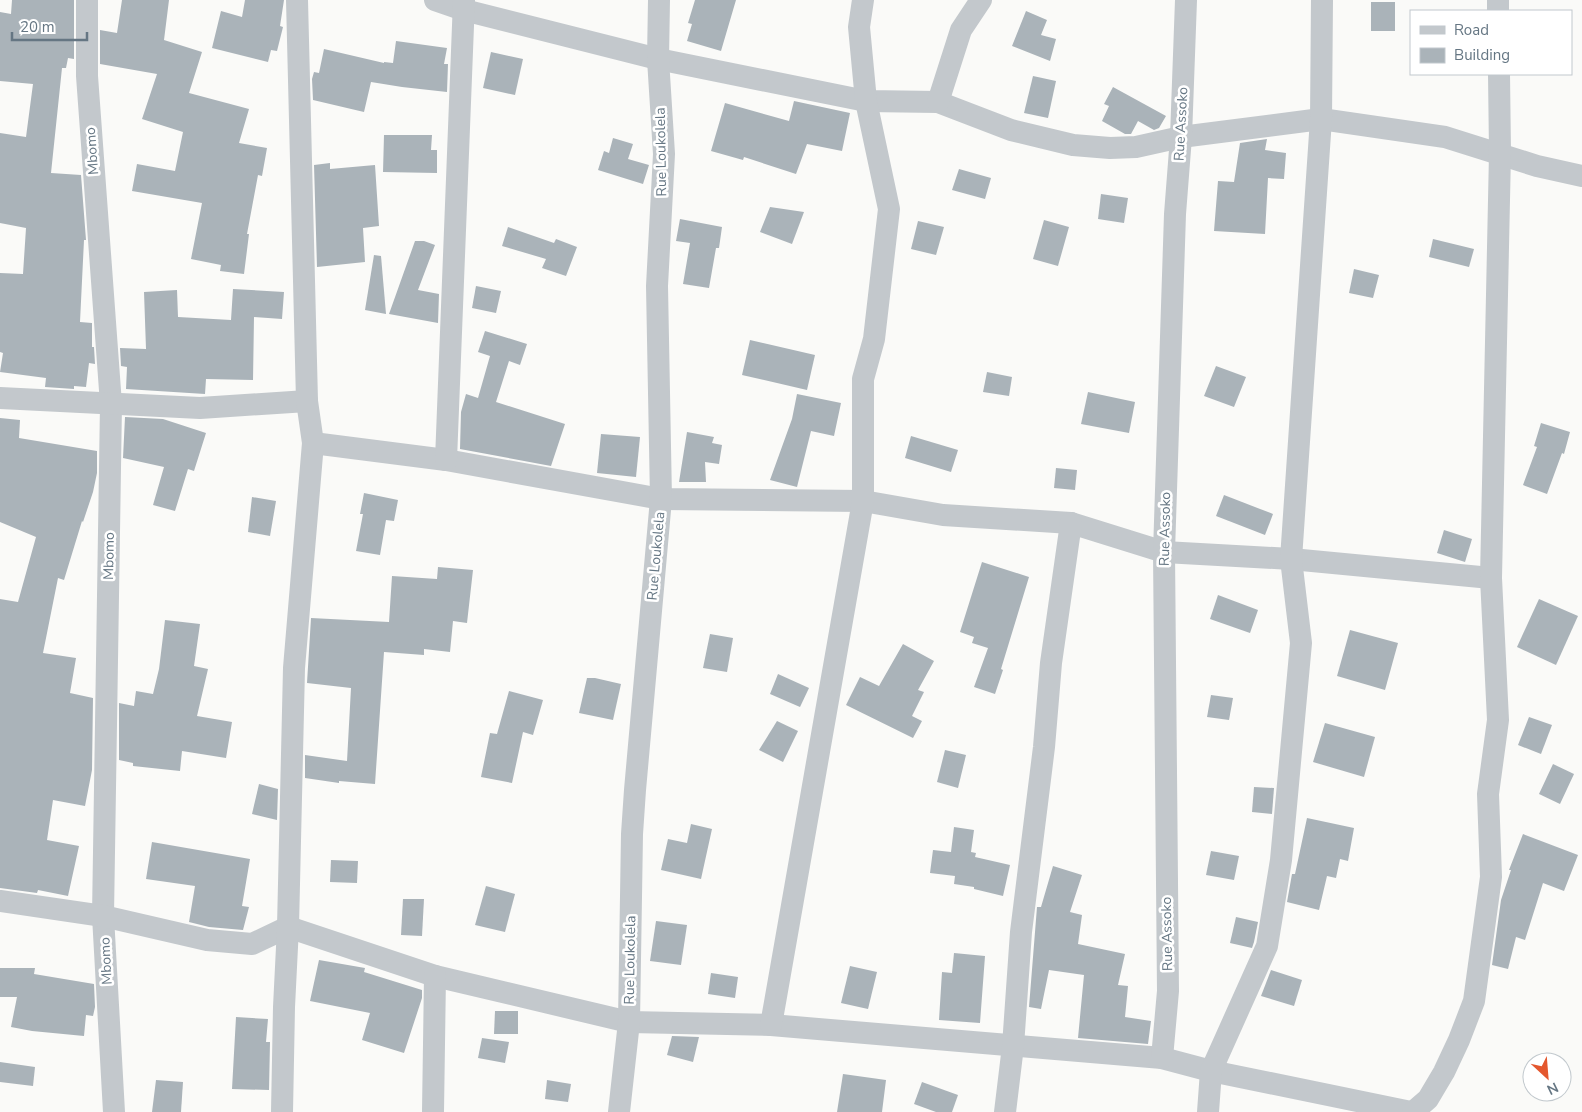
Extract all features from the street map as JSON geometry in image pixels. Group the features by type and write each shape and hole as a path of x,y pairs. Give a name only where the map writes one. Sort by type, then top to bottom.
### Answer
{"street":[{"name":"Mbomo","path":"87,0 87,76 111,404 103,916 114,1112"},
{"path":"282,1112 294,668 313,443 307,401 297,0"},
{"path":"435,0 464,5 658,59 866,101 938,102 1010,130 1072,144 1110,148 1136,147 1181,138 1322,119 1445,137 1537,166 1582,176"},
{"name":"Rue Loukolela","path":"619,1112 629,1022 632,834 661,500 657,286 664,154 658,59 658,0"},
{"path":"771,1025 863,501 863,379 874,339 889,208 866,101 858,27 863,0"},
{"path":"938,102 961,30 981,0"},
{"name":"Rue Assoko","path":"1162,1058 1168,991 1164,552 1175,214 1181,138 1186,0"},
{"path":"1208,1112 1211,1071 1267,946 1281,860 1301,643 1291,558 1322,119 1322,0"},
{"path":"446,460 464,5"},
{"path":"0,901 103,916 207,940 252,944 288,927 435,976 629,1022 771,1025 1162,1058 1211,1071 1412,1112 1428,1099 1444,1072 1474,1001 1491,877 1488,794 1498,720 1491,578 1500,153 1499,75"},
{"path":"0,398 200,408 307,401"},
{"path":"313,443 446,460 661,500 863,501 943,515 1071,523 1164,552 1291,558 1491,578"},
{"path":"1006,1112 1021,932 1044,747 1051,663 1071,523"},
{"path":"433,1112 435,976"}],"building":[{"path":"12,0 74,0 74,59 68,58 66,68 62,68 51,173 81,175 86,240 84,240 80,322 92,323 92,347 94,347 95,364 89,363 86,387 74,386 74,389 45,387 46,378 0,372 3,353 0,352 0,273 23,274 26,228 0,223 0,133 26,137 33,84 0,81 0,12 11,14"},
{"path":"122,0 169,0 164,40 202,52 189,93 249,109 239,143 267,148 262,176 258,175 247,234 249,234 244,274 220,271 221,265 191,259 202,203 132,191 137,164 175,171 183,132 142,119 157,74 100,64 100,30 117,33"},
{"path":"245,0 284,0 280,26 283,27 277,51 271,50 268,62 212,48 221,11 242,17"},
{"path":"695,0 736,0 721,51 687,41 692,24 688,23"},
{"path":"1371,2 1395,2 1395,31 1371,31"},
{"path":"1026,11 1047,20 1041,35 1056,39 1050,61 1012,46"},
{"path":"396,41 447,48 444,64 448,64 447,92 371,82 364,112 313,100 312,79 314,72 319,73 324,49 384,63 393,63"},
{"path":"491,52 523,59 515,95 483,88"},
{"path":"1033,76 1056,81 1048,118 1024,113"},
{"path":"1113,87 1166,116 1159,128 1154,130 1138,121 1131,134 1125,134 1102,121 1109,106 1104,104"},
{"path":"794,101 850,113 842,151 807,144 796,174 744,157 743,160 711,151 725,103 789,121"},
{"path":"384,135 432,135 431,150 437,150 437,173 383,172"},
{"path":"613,138 633,144 628,159 649,165 643,184 598,170 604,151 609,153"},
{"path":"1267,139 1265,150 1286,153 1284,179 1268,178 1265,234 1214,231 1218,181 1234,182 1240,143"},
{"path":"330,163 330,169 375,165 379,226 363,228 365,262 317,267 314,165"},
{"path":"959,169 991,178 985,199 952,190"},
{"path":"1101,194 1128,198 1124,223 1098,219"},
{"path":"770,207 804,212 792,244 760,232"},
{"path":"680,219 722,227 709,288 683,284 690,243 676,241"},
{"path":"1044,220 1069,227 1058,266 1033,259"},
{"path":"918,221 944,227 936,255 911,249"},
{"path":"508,227 554,243 556,239 577,247 566,276 542,268 546,259 502,246"},
{"path":"1433,239 1474,249 1469,267 1429,257"},
{"path":"415,241 424,241 435,245 418,290 439,294 438,323 389,314"},
{"path":"374,255 381,256 386,314 365,310"},
{"path":"1354,269 1379,275 1373,298 1349,293"},
{"path":"476,286 501,291 496,313 472,308"},
{"path":"233,289 284,292 282,319 254,317 253,380 206,379 205,394 126,389 127,367 121,366 120,348 146,349 144,292 177,290 178,317 231,320"},
{"path":"485,331 527,344 520,365 509,361 496,402 565,424 551,466 460,449 461,412 466,394 478,398 490,356 478,352"},
{"path":"750,340 815,355 807,390 742,375"},
{"path":"1216,366 1246,377 1234,407 1204,396"},
{"path":"987,372 1012,377 1009,396 983,392"},
{"path":"1088,392 1135,402 1129,433 1081,424"},
{"path":"797,394 841,403 834,436 811,431 797,487 770,480 792,419"},
{"path":"125,417 163,419 206,433 194,471 188,469 175,511 153,505 164,467 123,458"},
{"path":"0,418 20,420 19,438 97,451 97,473 93,492 64,580 58,578 43,653 76,658 70,693 93,698 92,770 85,806 53,800 47,840 79,846 68,896 38,890 37,893 0,888 0,599 18,602 36,537 0,522"},
{"path":"1541,423 1570,432 1564,454 1562,453 1547,494 1523,485 1537,447 1534,446"},
{"path":"687,432 714,437 712,443 722,445 719,464 705,462 706,482 679,482"},
{"path":"601,434 640,437 636,477 597,473"},
{"path":"911,436 958,450 951,472 905,458"},
{"path":"1056,468 1077,470 1075,490 1054,488"},
{"path":"364,493 398,500 394,521 386,520 380,555 356,551 363,514 360,514"},
{"path":"1224,495 1273,514 1265,535 1216,516"},
{"path":"252,497 276,501 270,536 248,532"},
{"path":"1444,530 1472,539 1465,562 1437,553"},
{"path":"982,562 1029,577 995,694 974,687 988,648 972,643 974,637 960,632"},
{"path":"438,567 473,570 467,623 453,621 450,652 424,649 424,655 384,652 375,784 339,781 339,783 305,778 305,755 347,761 351,688 307,683 311,618 389,622 392,576 437,579"},
{"path":"1218,595 1258,610 1250,633 1210,619"},
{"path":"1539,599 1578,616 1556,665 1517,647"},
{"path":"165,620 200,624 194,666 208,669 197,716 232,722 226,758 182,751 180,771 133,766 133,763 119,760 119,703 134,706 136,691 153,694 159,669"},
{"path":"1350,630 1398,643 1385,690 1337,676"},
{"path":"710,634 733,638 727,672 703,668"},
{"path":"903,644 934,661 918,690 924,692 912,716 922,721 913,738 846,705 860,677 879,686"},
{"path":"778,674 809,688 800,707 770,694"},
{"path":"587,678 621,684 613,720 579,713"},
{"path":"509,691 543,700 533,735 523,732 512,783 481,777 490,733 497,734"},
{"path":"1211,695 1233,698 1229,720 1207,717"},
{"path":"1529,717 1552,725 1541,754 1518,745"},
{"path":"777,721 798,731 783,762 759,750"},
{"path":"1325,723 1375,737 1364,777 1313,762"},
{"path":"945,750 966,755 958,788 937,782"},
{"path":"1553,764 1574,774 1560,804 1539,794"},
{"path":"259,784 278,789 277,820 252,814"},
{"path":"1254,787 1274,788 1272,814 1252,812"},
{"path":"1307,818 1354,828 1348,861 1340,859 1336,878 1327,876 1319,910 1287,902 1292,874 1295,874"},
{"path":"691,824 712,829 701,879 661,870 668,839 687,843"},
{"path":"954,827 974,830 971,852 976,853 975,857 1010,865 1003,896 974,889 974,887 954,884 955,876 930,873 933,850 951,852"},
{"path":"1523,834 1578,855 1564,891 1543,883 1525,940 1516,937 1508,969 1492,965 1501,900 1511,870 1509,870"},
{"path":"152,842 250,859 242,906 249,907 243,930 209,927 189,922 195,886 146,879"},
{"path":"1211,851 1239,856 1234,880 1206,875"},
{"path":"331,860 358,861 357,883 330,882"},
{"path":"1053,866 1082,875 1070,912 1082,915 1078,944 1125,954 1118,985 1128,986 1125,1017 1151,1021 1148,1044 1078,1038 1084,975 1049,970 1041,1009 1029,1007 1037,907 1041,907"},
{"path":"486,886 515,894 505,932 475,925"},
{"path":"403,899 424,899 422,936 401,935"},
{"path":"1236,917 1258,922 1252,948 1230,943"},
{"path":"656,921 687,925 681,965 650,961"},
{"path":"954,953 985,956 980,1023 939,1020 942,972 952,973"},
{"path":"319,960 365,968 364,972 422,990 422,998 404,1053 362,1040 370,1013 310,1001"},
{"path":"850,966 877,972 868,1009 841,1003"},
{"path":"0,968 35,968 34,974 94,984 95,1007 93,1016 86,1015 84,1036 11,1027 17,997 0,997"},
{"path":"1271,970 1302,980 1294,1006 1261,996"},
{"path":"711,973 738,977 735,998 708,994"},
{"path":"495,1011 518,1011 518,1034 494,1034"},
{"path":"236,1017 268,1019 266,1042 270,1042 269,1090 232,1089"},
{"path":"672,1036 699,1037 693,1062 667,1055"},
{"path":"482,1038 509,1042 505,1063 478,1058"},
{"path":"0,1062 35,1067 33,1086 0,1082"},
{"path":"843,1074 886,1080 882,1112 837,1112"},
{"path":"156,1080 183,1082 181,1112 152,1112"},
{"path":"547,1080 571,1084 568,1102 545,1099"},
{"path":"922,1082 958,1095 952,1112 936,1112 914,1104"}]}
